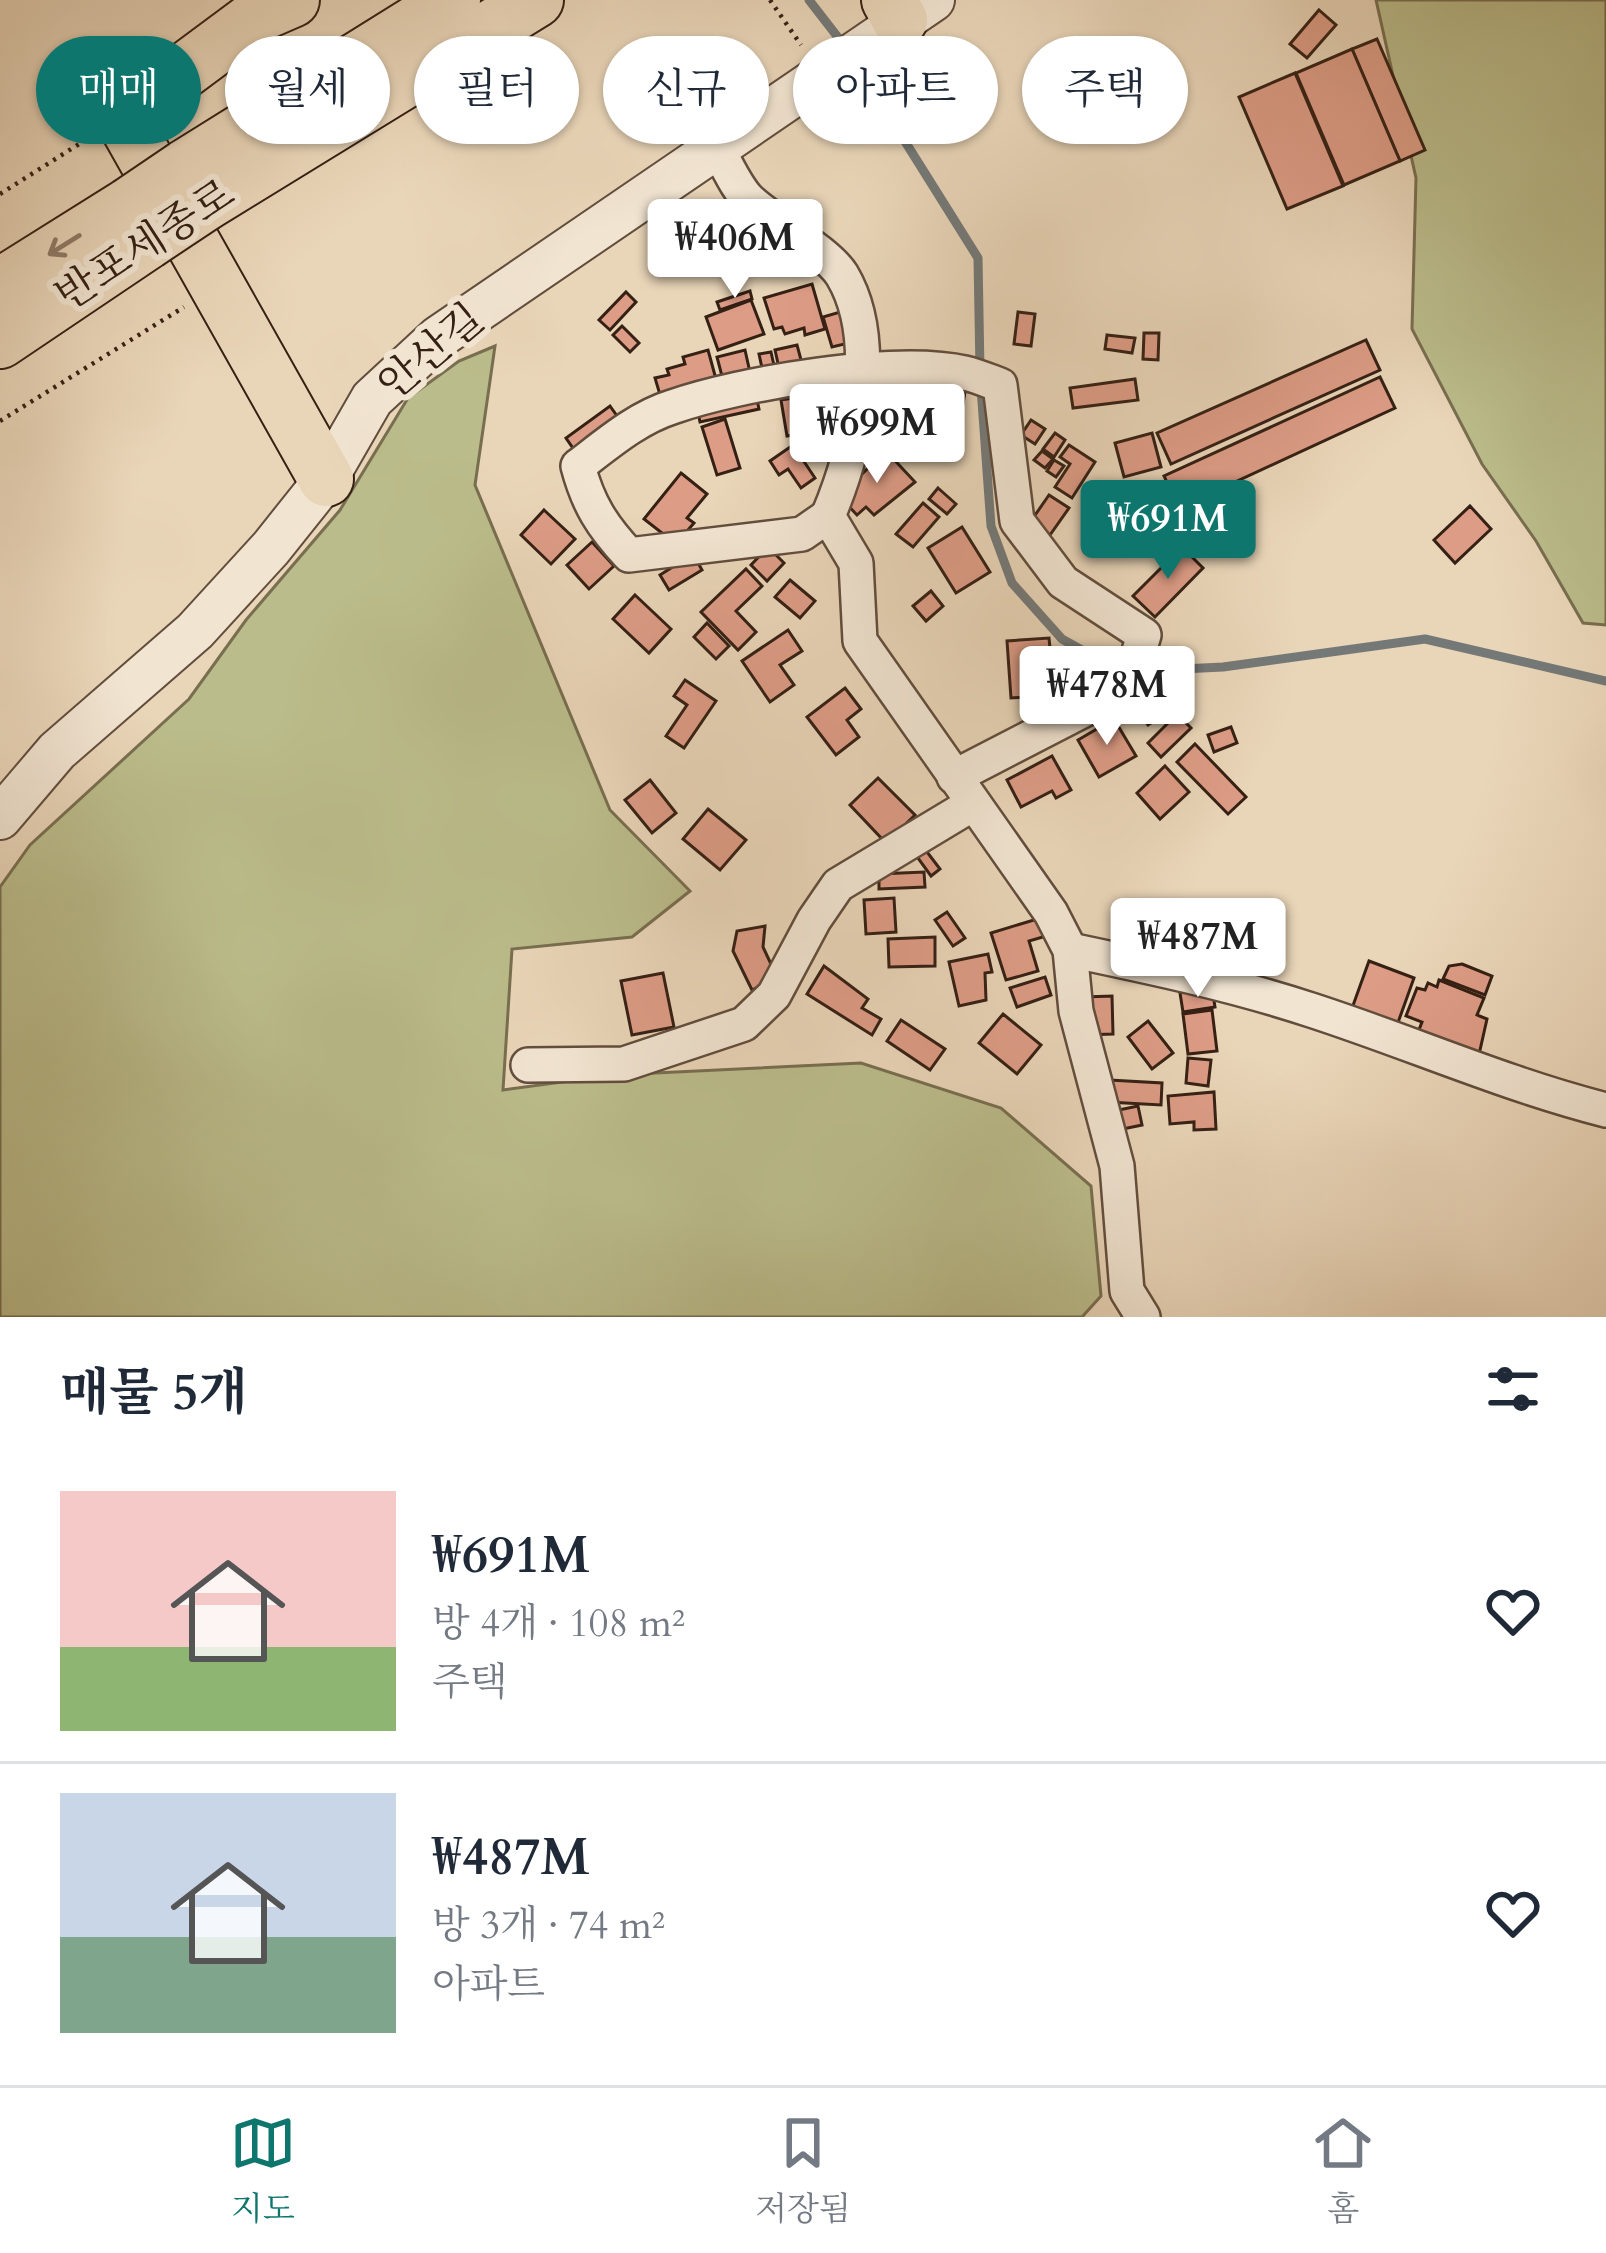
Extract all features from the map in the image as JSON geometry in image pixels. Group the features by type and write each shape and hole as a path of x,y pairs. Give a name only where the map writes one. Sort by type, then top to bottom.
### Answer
{"highway":[{"path":"201,58 262,14 292,0"},
{"name":"반포세종로","path":"0,341 138,224 453,0"},
{"name":"반포세종로","path":"195,186 536,0"},
{"path":"144,144 216,287 326,479"},
{"name":"반포세종로","path":"0,286 138,224"}],"street":[{"name":"안산길","path":"871,36 902,13"},
{"name":"안산길","path":"0,818 57,752 195,631 271,548 326,479 372,399 439,337 793,92"},
{"path":"528,1065 624,1064 743,1024 773,995 838,885 963,791 1128,687 1144,635 1063,582 1017,521 1000,386 962,372 861,370 741,389 669,408 617,436 578,466 586,500 601,525 629,555 802,534 827,516 857,425 861,370 862,332 841,273 747,198 716,145"},
{"path":"827,516 856,563 860,641 1051,913 1070,950 1076,1012 1117,1166 1126,1291 1143,1317"},
{"path":"1070,950 1202,978 1290,1004 1528,1090 1606,1110"}],"path":[{"path":"770,0 800,36"},
{"path":"0,194 77,144"},
{"path":"0,421 216,287"}],"green space":[{"path":"1376,0 1606,0 1606,625 1583,623 1536,541 1482,464 1412,329 1416,178"},
{"path":"495,346 475,485 610,810 690,891 632,937 512,949 503,1090 614,1075 861,1063 1001,1108 1091,1186 1101,1296 1082,1317 0,1317 0,887 30,845 189,699 246,620 340,510 408,398 459,361"}],"building":[{"path":"1319,10 1336,25 1307,58 1290,44"},
{"path":"1377,39 1425,150 1400,161 1352,49"},
{"path":"1352,49 1400,161 1344,185 1296,73"},
{"path":"1295,73 1343,186 1287,209 1239,97"},
{"path":"812,284 825,329 805,335 804,328 785,334 782,327 774,329 764,298"},
{"path":"750,291 752,299 720,310 717,302"},
{"path":"626,292 636,302 610,330 599,320"},
{"path":"751,300 764,334 718,350 706,317"},
{"path":"840,312 849,343 832,347 823,317"},
{"path":"1018,312 1035,314 1031,346 1014,344"},
{"path":"622,326 639,343 630,352 613,335"},
{"path":"1144,333 1159,333 1158,360 1143,359"},
{"path":"1107,335 1135,338 1132,353 1105,349"},
{"path":"1366,340 1380,370 1171,464 1157,433"},
{"path":"797,345 804,371 781,377 775,350"},
{"path":"708,350 719,390 663,405 655,378 685,364 683,357"},
{"path":"745,350 751,377 724,384 717,357"},
{"path":"771,352 777,379 765,382 759,354"},
{"path":"932,377 960,382 958,390 965,392 963,404 929,398"},
{"path":"1380,377 1395,408 1179,508 1164,476"},
{"path":"1135,379 1138,400 1073,408 1070,388"},
{"path":"869,387 881,388 913,405 911,440 866,438"},
{"path":"831,392 837,428 787,436 781,400"},
{"path":"756,395 759,409 700,422 697,408"},
{"path":"610,406 622,423 577,454 566,438"},
{"path":"725,419 740,468 717,475 702,427"},
{"path":"1031,420 1045,429 1035,444 1021,435"},
{"path":"1055,433 1065,440 1054,457 1043,449"},
{"path":"1152,433 1161,467 1124,477 1115,443"},
{"path":"793,445 815,478 801,488 788,469 779,475 770,461"},
{"path":"1069,445 1095,462 1072,498 1055,487 1070,464 1060,457"},
{"path":"886,451 915,482 874,515 866,507 857,515 839,496"},
{"path":"1042,451 1053,459 1045,468 1034,460"},
{"path":"1054,460 1064,466 1056,477 1047,471"},
{"path":"681,473 707,494 687,518 694,523 676,544 644,519"},
{"path":"938,488 956,504 947,514 929,499"},
{"path":"1133,493 1156,539 1124,555 1118,543 1107,549 1090,515"},
{"path":"1049,495 1069,508 1050,535 1031,521"},
{"path":"923,503 939,517 913,547 896,534"},
{"path":"1470,506 1491,529 1455,563 1434,540"},
{"path":"544,510 575,539 551,564 521,535"},
{"path":"962,527 990,572 956,593 928,548"},
{"path":"592,542 614,566 589,589 567,565"},
{"path":"768,547 784,563 767,581 751,565"},
{"path":"1182,547 1203,568 1155,617 1133,596"},
{"path":"693,554 702,570 669,590 660,575"},
{"path":"746,569 762,586 736,611 756,632 738,650 701,612"},
{"path":"790,580 815,601 800,618 775,597"},
{"path":"931,591 943,606 926,621 913,606"},
{"path":"635,595 671,629 649,653 613,619"},
{"path":"707,623 729,646 716,659 694,637"},
{"path":"788,630 802,651 780,665 794,685 770,702 742,661"},
{"path":"1049,638 1054,689 1011,698 1007,641"},
{"path":"685,680 716,701 684,748 666,736 687,705 674,696"},
{"path":"1153,684 1170,710 1148,725 1130,699"},
{"path":"845,688 861,709 847,720 859,737 836,755 807,717"},
{"path":"1177,714 1191,728 1161,757 1148,743"},
{"path":"1114,719 1136,756 1099,777 1078,740"},
{"path":"1231,727 1237,743 1214,752 1208,735"},
{"path":"1195,744 1246,797 1228,814 1177,762"},
{"path":"1052,756 1071,790 1056,798 1052,791 1021,807 1007,780"},
{"path":"1165,766 1189,792 1160,819 1137,793"},
{"path":"878,778 915,815 886,843 850,805"},
{"path":"650,780 676,813 652,833 625,800"},
{"path":"708,809 746,840 720,870 683,839"},
{"path":"924,848 940,869 931,876 915,854"},
{"path":"924,872 925,887 879,889 879,874"},
{"path":"894,898 896,932 866,934 864,900"},
{"path":"947,912 965,938 953,946 935,920"},
{"path":"1047,916 1053,934 1029,941 1038,971 1006,980 991,933"},
{"path":"765,926 763,947 778,979 752,990 733,951 737,931"},
{"path":"935,937 935,966 889,967 888,939"},
{"path":"988,954 992,972 985,973 986,1000 959,1006 949,962"},
{"path":"1369,961 1414,978 1396,1028 1351,1011"},
{"path":"1462,964 1492,976 1485,995 1443,979 1449,966"},
{"path":"824,966 868,999 862,1008 881,1019 872,1035 807,994"},
{"path":"663,973 674,1027 632,1035 621,981"},
{"path":"1045,977 1051,995 1017,1007 1010,988"},
{"path":"1439,980 1484,998 1477,1015 1487,1019 1478,1059 1417,1035 1422,1022 1406,1016 1417,988 1425,990 1428,983 1437,987"},
{"path":"1212,988 1215,1007 1183,1012 1180,993"},
{"path":"1112,996 1113,1034 1084,1035 1084,997"},
{"path":"1212,1010 1217,1051 1188,1054 1183,1014"},
{"path":"1003,1014 1041,1045 1017,1074 979,1043"},
{"path":"901,1020 945,1049 930,1070 887,1041"},
{"path":"1148,1021 1173,1053 1152,1069 1128,1037"},
{"path":"1188,1058 1211,1060 1208,1086 1186,1083"},
{"path":"1109,1080 1162,1083 1161,1105 1108,1102"},
{"path":"1214,1092 1216,1129 1194,1130 1194,1122 1170,1124 1168,1096"},
{"path":"1138,1106 1142,1125 1118,1130 1114,1111"}],"waterway":[{"path":"809,0 837,36"},
{"path":"907,144 978,258 980,371"},
{"path":"981,388 991,526 1012,583 1062,639 1121,672 1223,667 1425,639 1606,681"}]}
